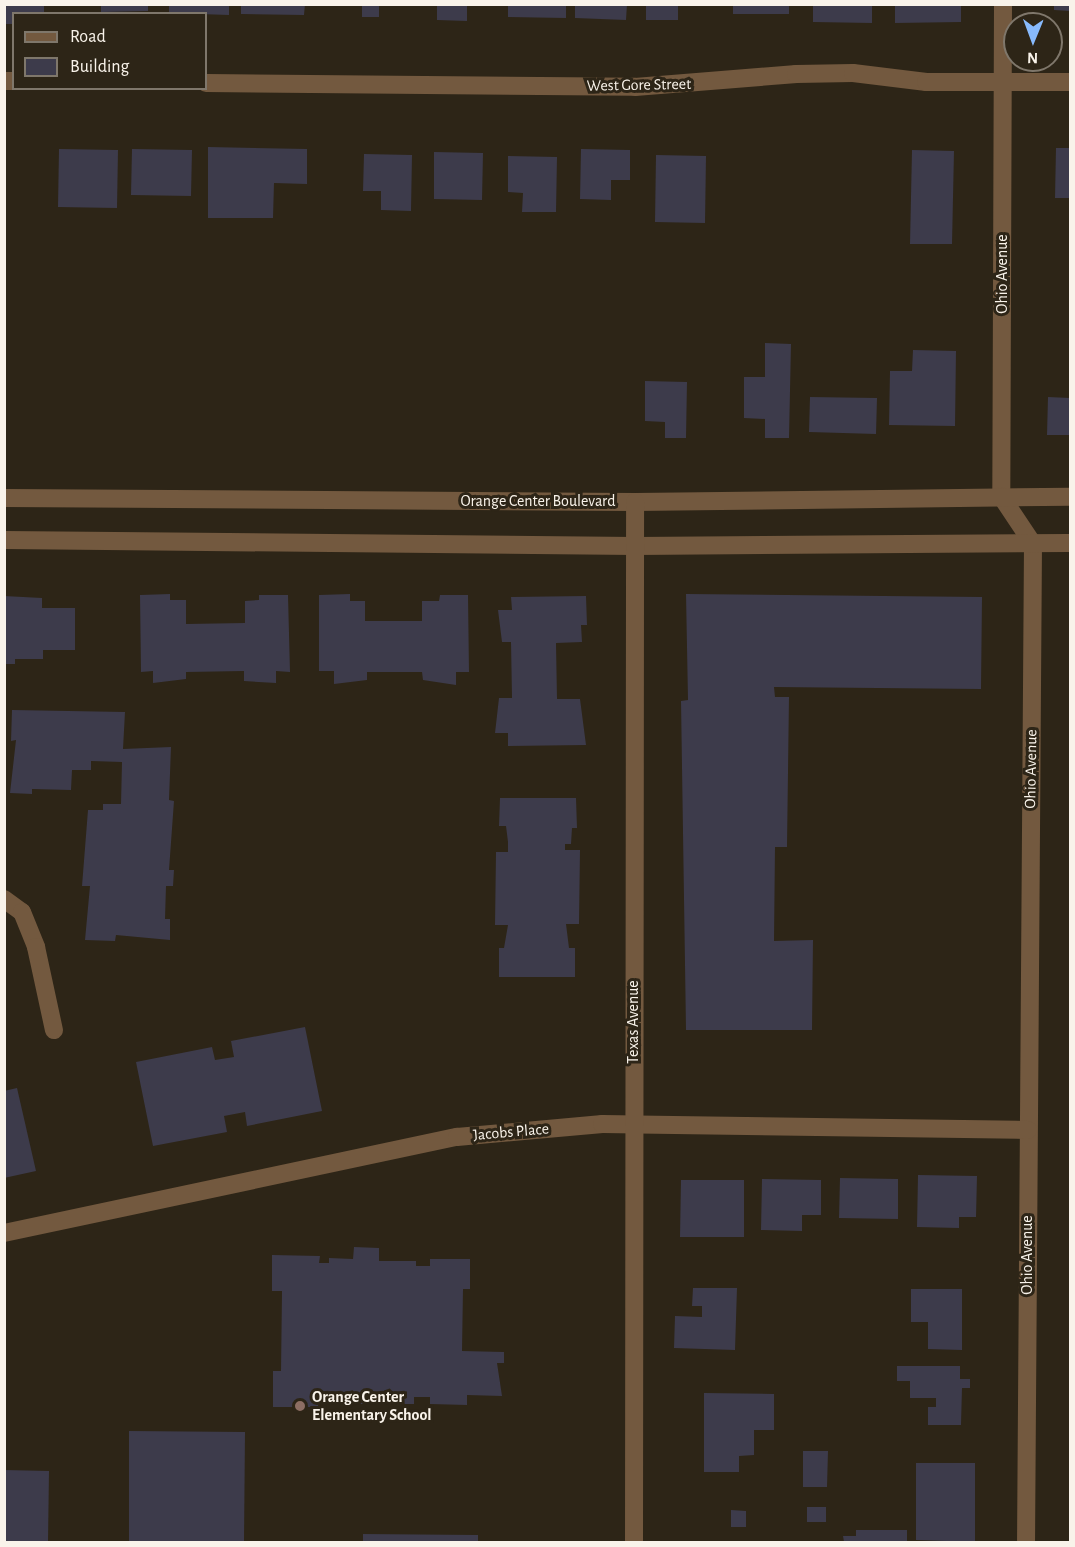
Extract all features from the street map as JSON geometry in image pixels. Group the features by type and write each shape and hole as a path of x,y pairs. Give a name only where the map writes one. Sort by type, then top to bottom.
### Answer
{"street":[{"name":"Ohio Avenue","path":"1001,496 1003,4"},
{"name":"West Gore Street","path":"207,83 635,87 830,74 926,82 1071,82"},
{"name":"Orange Center Boulevard","path":"4,498 635,502 1001,496 1071,497"},
{"path":"1001,496 1033,544"},
{"name":"Texas Avenue","path":"634,1542 632,1124 635,502"},
{"path":"4,540 635,546 1071,543"},
{"name":"Ohio Avenue","path":"1026,1542 1033,544"},
{"path":"4,898 22,912 36,947 54,1030"},
{"name":"Jacobs Place","path":"4,1233 457,1137 632,1124 1028,1130"}],"building":[{"path":"4,4 44,4 44,12 12,12 12,24 4,24"},
{"path":"101,4 148,4 148,11 101,12"},
{"path":"169,4 229,4 229,15 207,14 207,12 169,12"},
{"path":"241,4 305,4 304,15 241,14"},
{"path":"362,4 379,4 379,17 362,17"},
{"path":"437,4 467,4 467,21 437,20"},
{"path":"508,4 566,4 566,18 508,17"},
{"path":"575,4 627,4 626,20 575,18"},
{"path":"646,4 678,4 678,20 646,20"},
{"path":"733,4 789,4 789,14 733,14"},
{"path":"813,4 872,4 872,23 813,22"},
{"path":"895,4 961,4 961,22 895,23"},
{"path":"1054,4 1070,4 1070,11 1054,10"},
{"path":"208,147 307,149 307,184 274,183 273,218 208,218"},
{"path":"1056,148 1070,148 1070,198 1055,198"},
{"path":"59,149 118,150 117,208 58,207"},
{"path":"132,149 192,150 191,196 131,195"},
{"path":"581,149 630,150 630,180 611,180 611,200 580,199"},
{"path":"912,150 954,151 952,244 910,244"},
{"path":"434,152 483,153 482,200 434,199"},
{"path":"364,154 412,155 411,211 381,210 381,191 363,191"},
{"path":"656,155 706,156 705,223 655,222"},
{"path":"508,156 557,157 556,212 522,212 523,193 508,192"},
{"path":"765,343 791,344 789,438 765,438 765,419 744,418 744,377 765,377"},
{"path":"913,350 956,351 955,426 889,425 890,371 912,371"},
{"path":"645,381 687,382 686,438 665,438 665,422 645,421"},
{"path":"810,397 877,398 876,434 809,432"},
{"path":"1048,397 1070,398 1070,435 1047,435"},
{"path":"170,594 170,600 186,600 186,624 245,623 245,601 259,600 259,595 288,595 290,672 276,671 276,683 244,681 244,671 186,672 186,679 153,683 153,671 141,672 140,595"},
{"path":"350,594 350,601 365,601 365,621 422,621 422,601 439,601 440,595 468,595 469,672 456,672 456,685 423,680 422,672 367,672 367,680 334,684 334,671 319,671 319,595"},
{"path":"686,594 982,597 981,689 774,687 775,697 789,697 787,847 775,847 774,941 813,940 812,1030 686,1030 681,701 688,700"},
{"path":"4,596 42,598 42,608 75,608 75,650 43,650 43,659 15,659 15,664 4,664"},
{"path":"586,596 587,625 581,625 582,642 556,643 557,699 580,699 586,745 508,746 508,733 495,733 499,698 512,698 511,642 502,642 498,610 512,610 511,597"},
{"path":"12,710 125,712 123,749 171,747 169,800 174,801 169,870 174,870 173,886 166,886 165,919 170,919 170,940 116,935 115,941 85,940 90,886 82,886 88,810 103,810 103,804 121,804 122,762 91,761 91,770 72,770 71,790 32,789 32,794 10,793 16,740 11,741"},
{"path":"500,798 576,798 577,828 572,828 571,844 565,844 565,850 580,850 579,924 566,924 569,948 575,948 575,977 499,977 499,948 504,948 508,925 495,925 496,852 508,852 506,826 499,826"},
{"path":"305,1027 322,1111 247,1126 245,1112 224,1116 227,1132 153,1146 136,1062 212,1047 215,1060 234,1057 231,1041"},
{"path":"17,1088 36,1171 4,1178 4,1091"},
{"path":"918,1175 977,1176 976,1217 959,1217 959,1228 917,1227"},
{"path":"840,1178 898,1179 898,1219 839,1218"},
{"path":"762,1179 821,1180 821,1215 802,1215 802,1231 761,1230"},
{"path":"681,1180 744,1180 744,1237 680,1237"},
{"path":"354,1247 379,1248 379,1261 416,1261 416,1266 430,1266 430,1259 470,1259 470,1289 463,1289 462,1351 504,1352 504,1363 497,1363 502,1396 467,1395 467,1405 430,1404 430,1397 414,1397 414,1404 377,1404 377,1399 368,1399 368,1404 329,1404 329,1397 319,1397 318,1407 273,1407 273,1371 281,1371 282,1291 272,1291 272,1255 320,1256 319,1263 329,1263 329,1258 353,1259"},
{"path":"693,1288 737,1288 735,1350 674,1348 675,1316 702,1317 702,1306 692,1306"},
{"path":"911,1289 962,1289 962,1350 928,1349 928,1322 911,1322"},
{"path":"897,1366 960,1366 960,1379 970,1379 970,1388 962,1388 961,1425 928,1425 928,1407 936,1407 936,1398 910,1398 910,1381 897,1381"},
{"path":"704,1393 774,1394 774,1430 754,1430 754,1455 739,1456 739,1472 704,1472"},
{"path":"129,1431 245,1432 244,1542 129,1542"},
{"path":"803,1451 828,1451 827,1487 803,1487"},
{"path":"916,1463 975,1463 975,1542 916,1540"},
{"path":"4,1470 49,1471 48,1542 4,1542"},
{"path":"807,1507 826,1507 826,1522 807,1522"},
{"path":"731,1510 746,1511 746,1527 731,1527"},
{"path":"856,1530 907,1530 907,1542 844,1542 843,1536 856,1536"},
{"path":"363,1534 478,1535 478,1542 363,1542"}],"place":[{"name":"Orange Center Elementary School","path":"300,1406"}]}
